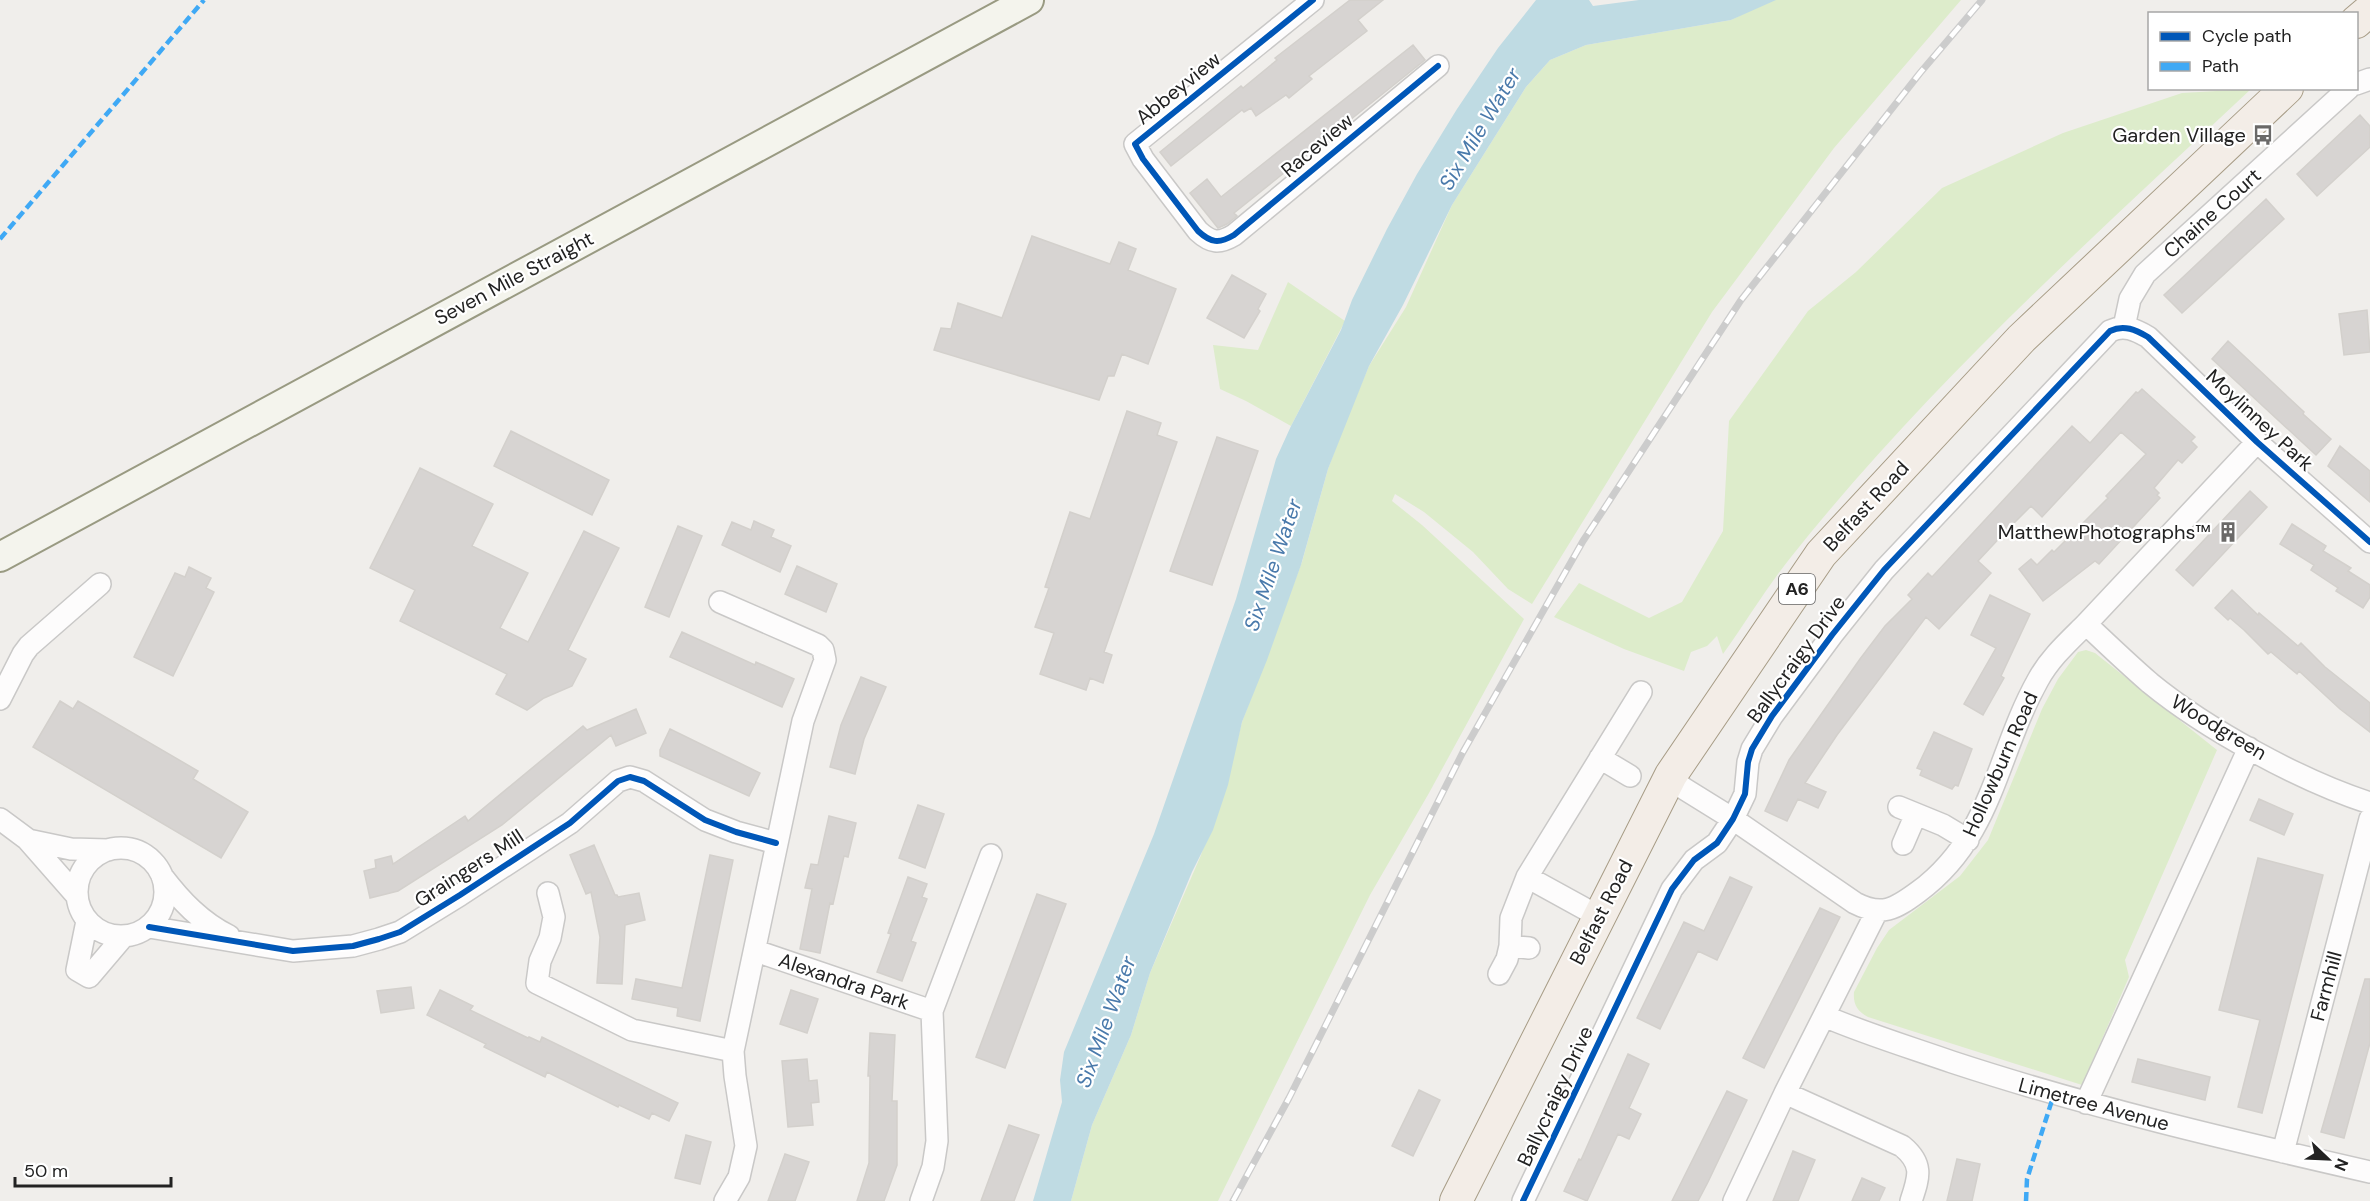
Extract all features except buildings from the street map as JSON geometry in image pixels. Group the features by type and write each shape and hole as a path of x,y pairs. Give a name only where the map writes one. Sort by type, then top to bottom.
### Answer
{"main road":[{"name":"Seven Mile Straight","path":"0,557 1029,0"},
{"path":"2358,20 2370,9"},
{"name":"Belfast Road","path":"1456,1201 1671,775 1821,554 2021,339 2284,90"}],"street":[{"name":"Abbeyview","path":"1214,242 1198,231 1143,159 1135,144 1313,0"},
{"name":"Raceview","path":"1214,242 1234,235 1438,66"},
{"name":"Chaine Court","path":"2124,327 2130,299 2145,274 2347,90"},
{"name":"Moylinney Park","path":"2124,327 2154,342 2257,442 2370,542"},
{"name":"Ballycraigy Drive","path":"1523,1201 1672,889 1694,860 1717,843 1733,819 1745,794 1748,762 1756,742 1772,716 1884,570 2106,335 2115,329 2124,327"},
{"name":"Hollowburn Road","path":"1877,911 1901,905 1924,888 1944,869 1968,840 1980,818 2038,680 2057,652 2257,442"},
{"path":"0,699 23,654 100,584"},
{"path":"720,602 818,645 825,654 825,662 803,721 733,1052 746,1146 738,1177 725,1201"},
{"name":"Woodgreen","path":"2086,624 2167,696 2249,747 2322,785 2370,803"},
{"path":"1499,974 1508,959 1520,947 1511,918 1527,877 1641,692"},
{"path":"2086,1103 2249,747"},
{"path":"1600,758 1630,776"},
{"path":"1671,775 1683,788 1733,819 1846,898 1877,911 1785,1093 1734,1201"},
{"name":"Graingers Mill","path":"149,927 279,950 309,951 366,943 400,932 460,895 570,823 624,778 640,779 688,811 720,826 776,843"},
{"path":"1903,844 1908,810 1943,825 1968,840"},
{"path":"0,819 27,839 76,896 87,921 104,933 123,937 137,934 149,927 158,916 164,903 165,890 156,864 146,855 127,849 71,849 27,839"},
{"name":"Farmhill","path":"2283,1152 2370,819"},
{"path":"76,896 78,881 84,867 94,856 108,850"},
{"name":"Alexandra Park","path":"921,1201 933,1167 937,1141 932,1011 991,855"},
{"name":"Graingers Mill","path":"162,876 179,898 198,916 218,931 243,943"},
{"path":"1527,877 1599,916"},
{"path":"548,893 554,917 550,938 540,961 537,983 632,1030 733,1052"},
{"path":"87,921 77,970 89,978 123,937"},
{"name":"Alexandra Park","path":"756,951 932,1011"},
{"name":"Limetree Avenue","path":"1824,1016 1878,1037 2017,1084 2370,1172"},
{"path":"1785,1093 1902,1146 1909,1152 1918,1167 1916,1186 1911,1201"}],"green space":[{"path":"1771,0 1961,0 1834,148 1712,312 1532,604 1508,589 1473,552 1424,512 1395,494 1392,501 1422,525 1524,619 1429,793 1370,895 1218,1201 1071,1201 1092,1125 1131,1035 1150,973 1201,855 1242,722 1302,562 1328,469 1345,423 1369,366 1406,307 1452,205 1526,87 1550,60 1586,45 1731,20"},
{"path":"2250,90 2071,258 1954,373 1843,494 1791,557 1723,654 1717,636 1707,646 1691,652 1684,671 1624,649 1554,617 1579,583 1649,618 1682,602 1723,531 1729,421 1808,311 1856,272 1942,188 2063,133 2182,93"},
{"path":"1288,282 1345,321 1291,426 1220,389 1213,345 1258,350"},
{"path":"2086,650 2095,653 2217,750 2125,960 2129,977 2082,1085 1868,1017 1856,1007 1854,992 1889,930 1960,876 1988,840 2042,709 2058,679 2078,652"}],"water":[{"name":"Six Mile Water","path":"1536,0 1589,0 1593,6 1639,0 1776,0 1731,20 1586,45 1550,60 1526,87 1452,205 1403,305 1369,366 1328,469 1301,565 1242,722 1228,785 1213,830 1192,872 1150,973 1131,1035 1092,1125 1071,1201 1033,1201 1062,1102 1060,1080 1064,1052 1154,834 1236,599 1276,459 1341,330 1352,300 1387,229 1417,174 1498,48"}],"railway":[{"path":"1233,1201 1289,1098 1463,752 1583,541 1741,300 1920,73 1982,0"}],"marked path":[{"path":"0,239 204,0"},
{"path":"2026,1201 2027,1179 2054,1094"}],"cycle path":[{"path":"1313,0 1135,144 1143,159 1198,231 1207,238 1219,241 1234,235 1438,66"},
{"path":"1523,1201 1672,889 1694,860 1717,843 1733,819 1745,794 1748,762 1752,749 1772,716 1884,570 2110,331 2125,328 2148,337 2257,442 2370,542"},
{"path":"149,927 293,951 353,946 379,939 400,932 460,895 570,823 618,781 630,777 644,781 705,820 736,832 776,843"}],"place":[{"name":"Garden Village","path":"2263,135"},
{"name":"MatthewPhotographs™","path":"2228,532"}]}
